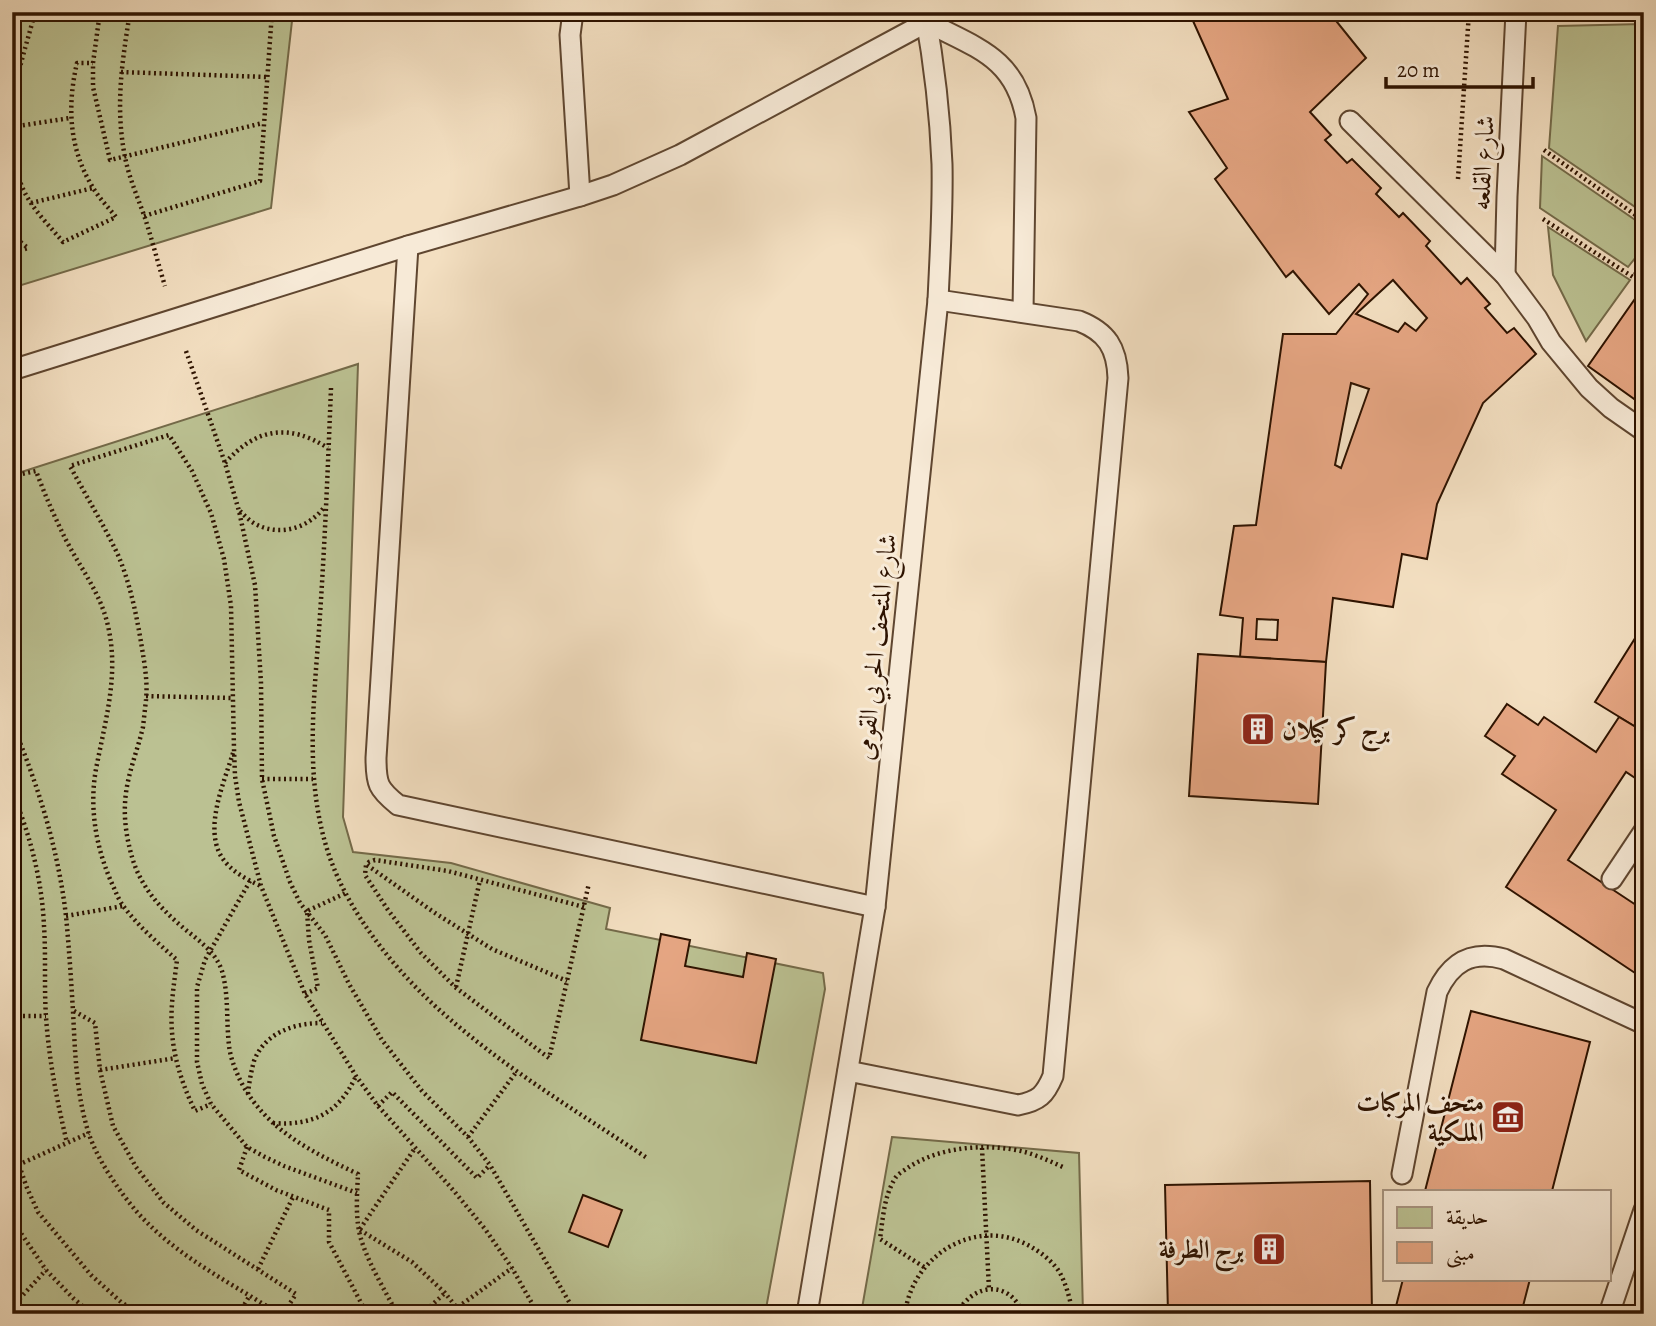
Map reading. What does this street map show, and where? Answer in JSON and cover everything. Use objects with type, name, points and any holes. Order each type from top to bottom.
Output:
[{"type":"lane","points":[[573,12],[570,35],[580,196]]},
{"type":"lane","name":"شارع القلعه","points":[[1505,275],[1516,12]]},
{"type":"lane","points":[[12,370],[613,185],[680,155],[926,17],[1003,66],[1015,81],[1023,99],[1026,118],[1023,312]]},
{"type":"lane","name":"شارع المتحف الحربي القومى","points":[[807,1314],[875,907],[938,300],[942,165],[937,99],[926,17]]},
{"type":"lane","name":"شارع القلعه","points":[[1350,121],[1505,275],[1551,342],[1589,388],[1611,408],[1644,431]]},
{"type":"lane","points":[[408,246],[376,777],[383,793],[398,805],[875,907]]},
{"type":"lane","points":[[848,1071],[1018,1105],[1041,1097],[1053,1076],[1118,363],[1105,337],[1093,327],[1079,321],[938,300]]},
{"type":"lane","points":[[1612,879],[1644,831]]},
{"type":"lane","points":[[1402,1174],[1437,992],[1452,968],[1464,960],[1491,955],[1504,959],[1644,1024]]},
{"type":"lane","points":[[1609,1314],[1644,1210]]},
{"type":"path","points":[[12,119],[16,80],[35,12]]},
{"type":"path","points":[[100,12],[93,63],[93,87],[110,160],[263,123]]},
{"type":"path","points":[[130,12],[120,72],[120,127],[125,158],[239,511],[255,585],[259,634],[262,779],[274,836],[290,882],[325,935],[349,984],[382,1040],[422,1091],[468,1137],[490,1165],[576,1314]]},
{"type":"path","points":[[145,216],[260,181],[272,12]]},
{"type":"path","points":[[1455,225],[1469,12]]},
{"type":"path","points":[[70,118],[12,128],[13,156],[20,183],[31,203],[63,242],[116,217],[93,188],[83,169],[70,118],[77,64],[93,63]]},
{"type":"path","points":[[120,72],[267,77]]},
{"type":"path","points":[[1510,126],[1644,220]]},
{"type":"path","points":[[31,203],[93,188]]},
{"type":"path","points":[[1507,196],[1633,277],[1644,262]]},
{"type":"path","points":[[12,235],[28,247],[12,253]]},
{"type":"path","points":[[225,463],[239,448],[256,438],[274,433],[294,432],[312,438],[329,449]]},
{"type":"path","points":[[397,1314],[368,1256],[359,1230],[358,1174],[300,1144],[272,1123],[248,1095],[235,1069],[229,1046],[227,992],[221,968],[210,950],[155,902],[140,879],[126,829],[125,804],[128,779],[142,727],[146,696],[144,664],[134,606],[119,558],[71,466],[169,435],[192,471],[211,513],[224,559],[231,606],[235,776],[239,802],[261,886],[305,994],[378,1106],[485,1229],[512,1268],[538,1314]]},
{"type":"path","points":[[12,476],[36,471],[62,531],[99,598],[108,627],[112,657],[111,692],[96,767],[93,802],[96,837],[106,871],[123,906],[148,934],[177,960],[172,1031],[176,1058],[195,1111],[211,1104]]},
{"type":"path","points":[[239,511],[252,522],[269,529],[286,530],[303,527],[318,517],[327,504]]},
{"type":"path","points":[[146,696],[233,698]]},
{"type":"path","points":[[12,723],[32,770],[59,873],[66,916],[76,1063],[89,1133],[102,1161],[137,1212],[160,1234],[230,1285],[281,1314],[296,1294],[196,1230],[164,1203],[136,1167],[113,1126],[100,1070],[95,1023],[73,1011]]},
{"type":"path","points":[[234,749],[213,822],[214,837],[218,852],[228,865],[261,886]]},
{"type":"path","points":[[262,779],[313,779]]},
{"type":"path","points":[[12,792],[29,840],[39,882],[44,925],[46,1016],[53,1075],[67,1143]]},
{"type":"path","points":[[584,907],[448,871],[375,860],[366,865],[365,875],[421,953],[455,988],[549,1058],[584,907],[596,848]]},
{"type":"path","points":[[366,865],[492,948],[567,981]]},
{"type":"path","points":[[455,988],[480,880]]},
{"type":"path","points":[[250,881],[210,950],[197,986],[197,1062],[202,1084],[211,1104],[247,1147],[274,1162],[357,1193]]},
{"type":"path","points":[[307,911],[345,893]]},
{"type":"path","points":[[66,916],[123,906]]},
{"type":"path","points":[[305,994],[318,988],[309,940],[307,911]]},
{"type":"path","points":[[12,1016],[46,1016]]},
{"type":"path","points":[[248,1095],[255,1058],[276,1034],[291,1026],[322,1023]]},
{"type":"path","points":[[100,1070],[176,1058]]},
{"type":"path","points":[[468,1137],[517,1071]]},
{"type":"path","points":[[272,1123],[298,1123],[314,1120],[328,1113],[350,1089],[356,1076]]},
{"type":"path","points":[[378,1106],[392,1092],[477,1178],[490,1165]]},
{"type":"path","points":[[19,1165],[89,1133]]},
{"type":"path","points":[[12,1145],[38,1212],[91,1275],[139,1314]]},
{"type":"path","points":[[247,1147],[239,1170],[276,1190],[329,1210],[329,1242],[367,1314]]},
{"type":"path","points":[[982,1147],[989,1289]]},
{"type":"path","points":[[924,1267],[880,1239],[885,1199],[897,1175],[920,1159],[949,1151],[982,1147],[1026,1152],[1065,1168]]},
{"type":"path","points":[[359,1230],[415,1148]]},
{"type":"path","points":[[258,1269],[293,1197]]},
{"type":"path","points":[[12,1220],[46,1270],[92,1314]]},
{"type":"path","points":[[359,1230],[412,1262],[445,1293],[462,1314]]},
{"type":"path","points":[[905,1314],[908,1297],[924,1267],[952,1246],[986,1234],[1004,1235],[1022,1241],[1044,1255],[1059,1271],[1068,1291],[1072,1314]]},
{"type":"path","points":[[458,1307],[512,1268]]},
{"type":"path","points":[[12,1307],[46,1270]]},
{"type":"path","points":[[957,1314],[969,1296],[979,1290],[989,1289],[1002,1291],[1012,1297],[1023,1314]]},
{"type":"path","points":[[422,1314],[445,1293]]},
{"type":"path","points":[[239,1314],[250,1295]]},
{"type":"path","points":[[601,1314],[610,1314]]},
{"type":"green space","points":[[12,12],[293,12],[271,208],[12,288]]},
{"type":"green space","points":[[1642,24],[1644,213],[1549,148],[1558,26]]},
{"type":"green space","points":[[1542,156],[1644,226],[1644,247],[1628,267],[1540,208]]},
{"type":"green space","points":[[1548,227],[1630,280],[1586,341],[1553,275]]},
{"type":"green space","points":[[358,364],[343,817],[353,852],[451,863],[610,908],[606,929],[823,973],[825,989],[765,1314],[12,1314],[12,475]]},
{"type":"green space","points":[[892,1137],[1079,1153],[1083,1314],[861,1314]]},
{"type":"building","points":[[1189,12],[1329,12],[1366,58],[1310,112],[1331,135],[1325,140],[1347,163],[1352,159],[1381,188],[1376,194],[1399,217],[1403,213],[1430,241],[1426,246],[1461,284],[1467,278],[1490,304],[1485,308],[1507,333],[1514,328],[1536,354],[1483,403],[1437,504],[1427,559],[1402,554],[1393,607],[1333,598],[1326,662],[1240,657],[1243,618],[1220,615],[1234,526],[1256,525],[1283,334],[1336,334],[1368,294],[1359,284],[1329,314],[1293,271],[1286,277],[1215,179],[1227,168],[1189,112],[1228,99]],"holes":[[[1393,280],[1427,318],[1416,331],[1405,323],[1398,332],[1356,314]],[[1351,383],[1369,389],[1341,468],[1335,465]],[[1257,619],[1278,620],[1277,640],[1256,639]]]},
{"type":"building","points":[[1644,286],[1644,406],[1588,366]]},
{"type":"building","points":[[1644,624],[1644,732],[1595,702]]},
{"type":"building","name":"برج كر كيلان","points":[[1198,654],[1326,662],[1318,804],[1189,796]]},
{"type":"building","points":[[1507,704],[1538,725],[1544,717],[1596,752],[1619,717],[1644,732],[1644,784],[1626,772],[1568,860],[1639,907],[1644,901],[1644,979],[1506,887],[1556,810],[1502,774],[1515,756],[1485,736]]},
{"type":"building","points":[[661,934],[690,940],[685,966],[743,977],[747,953],[776,959],[756,1063],[641,1040]]},
{"type":"building","name":"متحف المركبات الملكية","points":[[1471,1011],[1590,1042],[1552,1190],[1425,1190]]},
{"type":"building","name":"برج الطرفة","points":[[1370,1181],[1372,1314],[1168,1314],[1165,1185]]},
{"type":"building","points":[[583,1195],[622,1210],[608,1247],[569,1232]]},
{"type":"building","points":[[1403,1280],[1530,1280],[1521,1314],[1394,1314]]},
{"type":"place","name":"برج كر كيلان","points":[[1258,729]]},
{"type":"place","name":"متحف المركبات الملكية","points":[[1508,1117]]},
{"type":"place","name":"برج الطرفة","points":[[1269,1249]]}]
